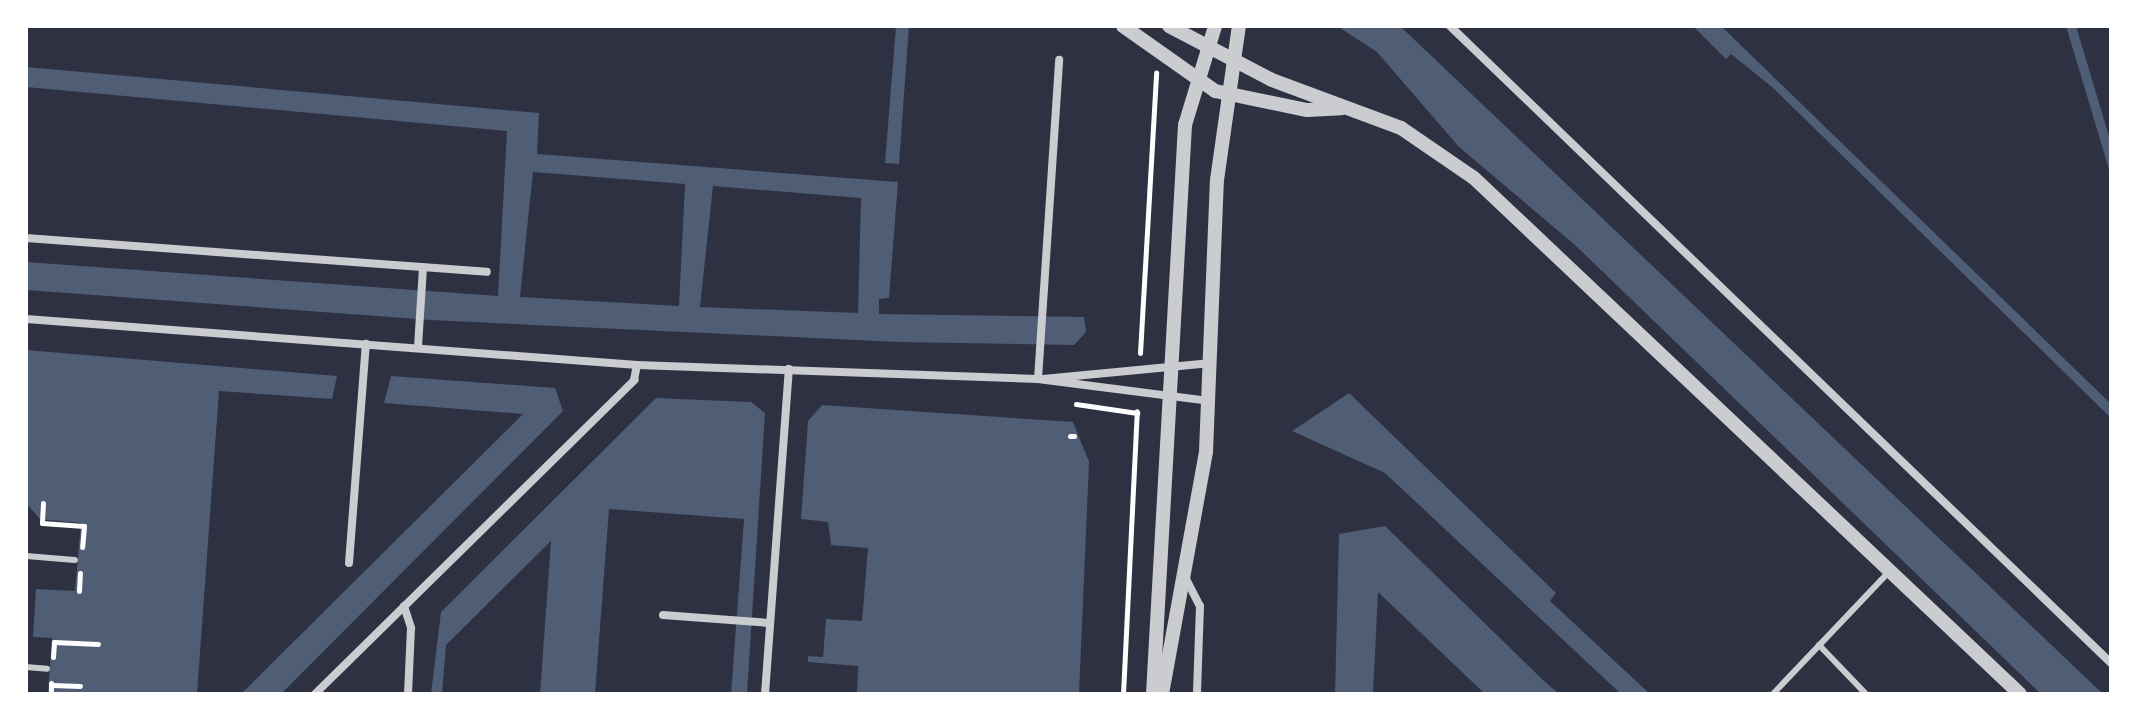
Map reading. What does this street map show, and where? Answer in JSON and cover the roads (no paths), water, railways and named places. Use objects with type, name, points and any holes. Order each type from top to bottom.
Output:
[{"type":"street","points":[[1123,26],[1193,81],[1227,96],[1307,110],[1341,108]]},
{"type":"street","points":[[1169,26],[1206,48],[1341,108],[1415,135],[1495,195],[2020,694]]},
{"type":"street","points":[[1153,694],[1193,81],[1215,26]]},
{"type":"street","points":[[1162,694],[1184,575],[1209,401],[1227,96],[1239,26]]},
{"type":"street","points":[[1450,26],[2111,663]]},
{"type":"street","points":[[1038,379],[1059,60]]},
{"type":"street","points":[[26,238],[487,272]]},
{"type":"street","points":[[418,347],[423,267]]},
{"type":"street","points":[[26,319],[637,365],[1038,379],[1173,400],[1209,401]]},
{"type":"street","points":[[349,563],[366,344]]},
{"type":"street","points":[[1038,379],[1176,361],[1211,363]]},
{"type":"street","points":[[315,694],[634,380],[637,365]]},
{"type":"street","points":[[765,694],[765,623],[789,369]]},
{"type":"street","points":[[1184,575],[1200,606],[1197,694]]},
{"type":"street","points":[[404,606],[411,628],[408,694]]},
{"type":"street","points":[[663,615],[765,623]]},
{"type":"lane","points":[[26,556],[75,560]]},
{"type":"lane","points":[[1773,694],[1891,570]]},
{"type":"lane","points":[[1819,645],[1866,694]]},
{"type":"lane","points":[[26,667],[47,669]]},
{"type":"water","points":[[896,26],[909,26],[899,164],[885,163]]},
{"type":"water","points":[[1337,26],[1400,26],[2103,694],[2041,694],[1575,245],[1459,147],[1377,52]]},
{"type":"water","points":[[1693,26],[1721,26],[2111,404],[2111,418],[1772,87],[1731,54],[1726,59]]},
{"type":"water","points":[[2066,26],[2076,26],[2111,143],[2111,176]]},
{"type":"water","points":[[26,67],[539,113],[537,154],[898,182],[889,298],[879,299],[879,314],[1084,317],[1086,332],[1074,345],[898,342],[431,320],[26,290],[26,262],[498,296],[507,131],[26,87]],"holes":[[[533,172],[685,184],[679,306],[520,297]],[[713,186],[861,198],[858,313],[700,307]]]},
{"type":"water","points":[[26,350],[337,376],[332,399],[219,391],[197,694],[48,694],[52,638],[33,637],[36,589],[75,591],[81,523],[40,519],[26,503]]},
{"type":"water","points":[[391,376],[555,388],[563,411],[281,694],[241,694],[523,414],[384,403]]},
{"type":"water","points":[[1349,393],[1556,593],[1550,601],[1650,694],[1621,694],[1385,473],[1292,431]]},
{"type":"water","points":[[656,398],[751,402],[765,413],[747,694],[731,694],[744,519],[609,509],[595,694],[540,694],[551,541],[446,645],[442,694],[431,694],[441,612]]},
{"type":"water","points":[[822,405],[1073,422],[1089,462],[1079,694],[857,694],[858,666],[808,662],[808,656],[823,657],[826,619],[862,621],[868,548],[831,545],[828,522],[801,519],[808,421]]},
{"type":"water","points":[[1385,526],[1559,694],[1485,694],[1378,592],[1373,694],[1335,694],[1339,534]]}]
